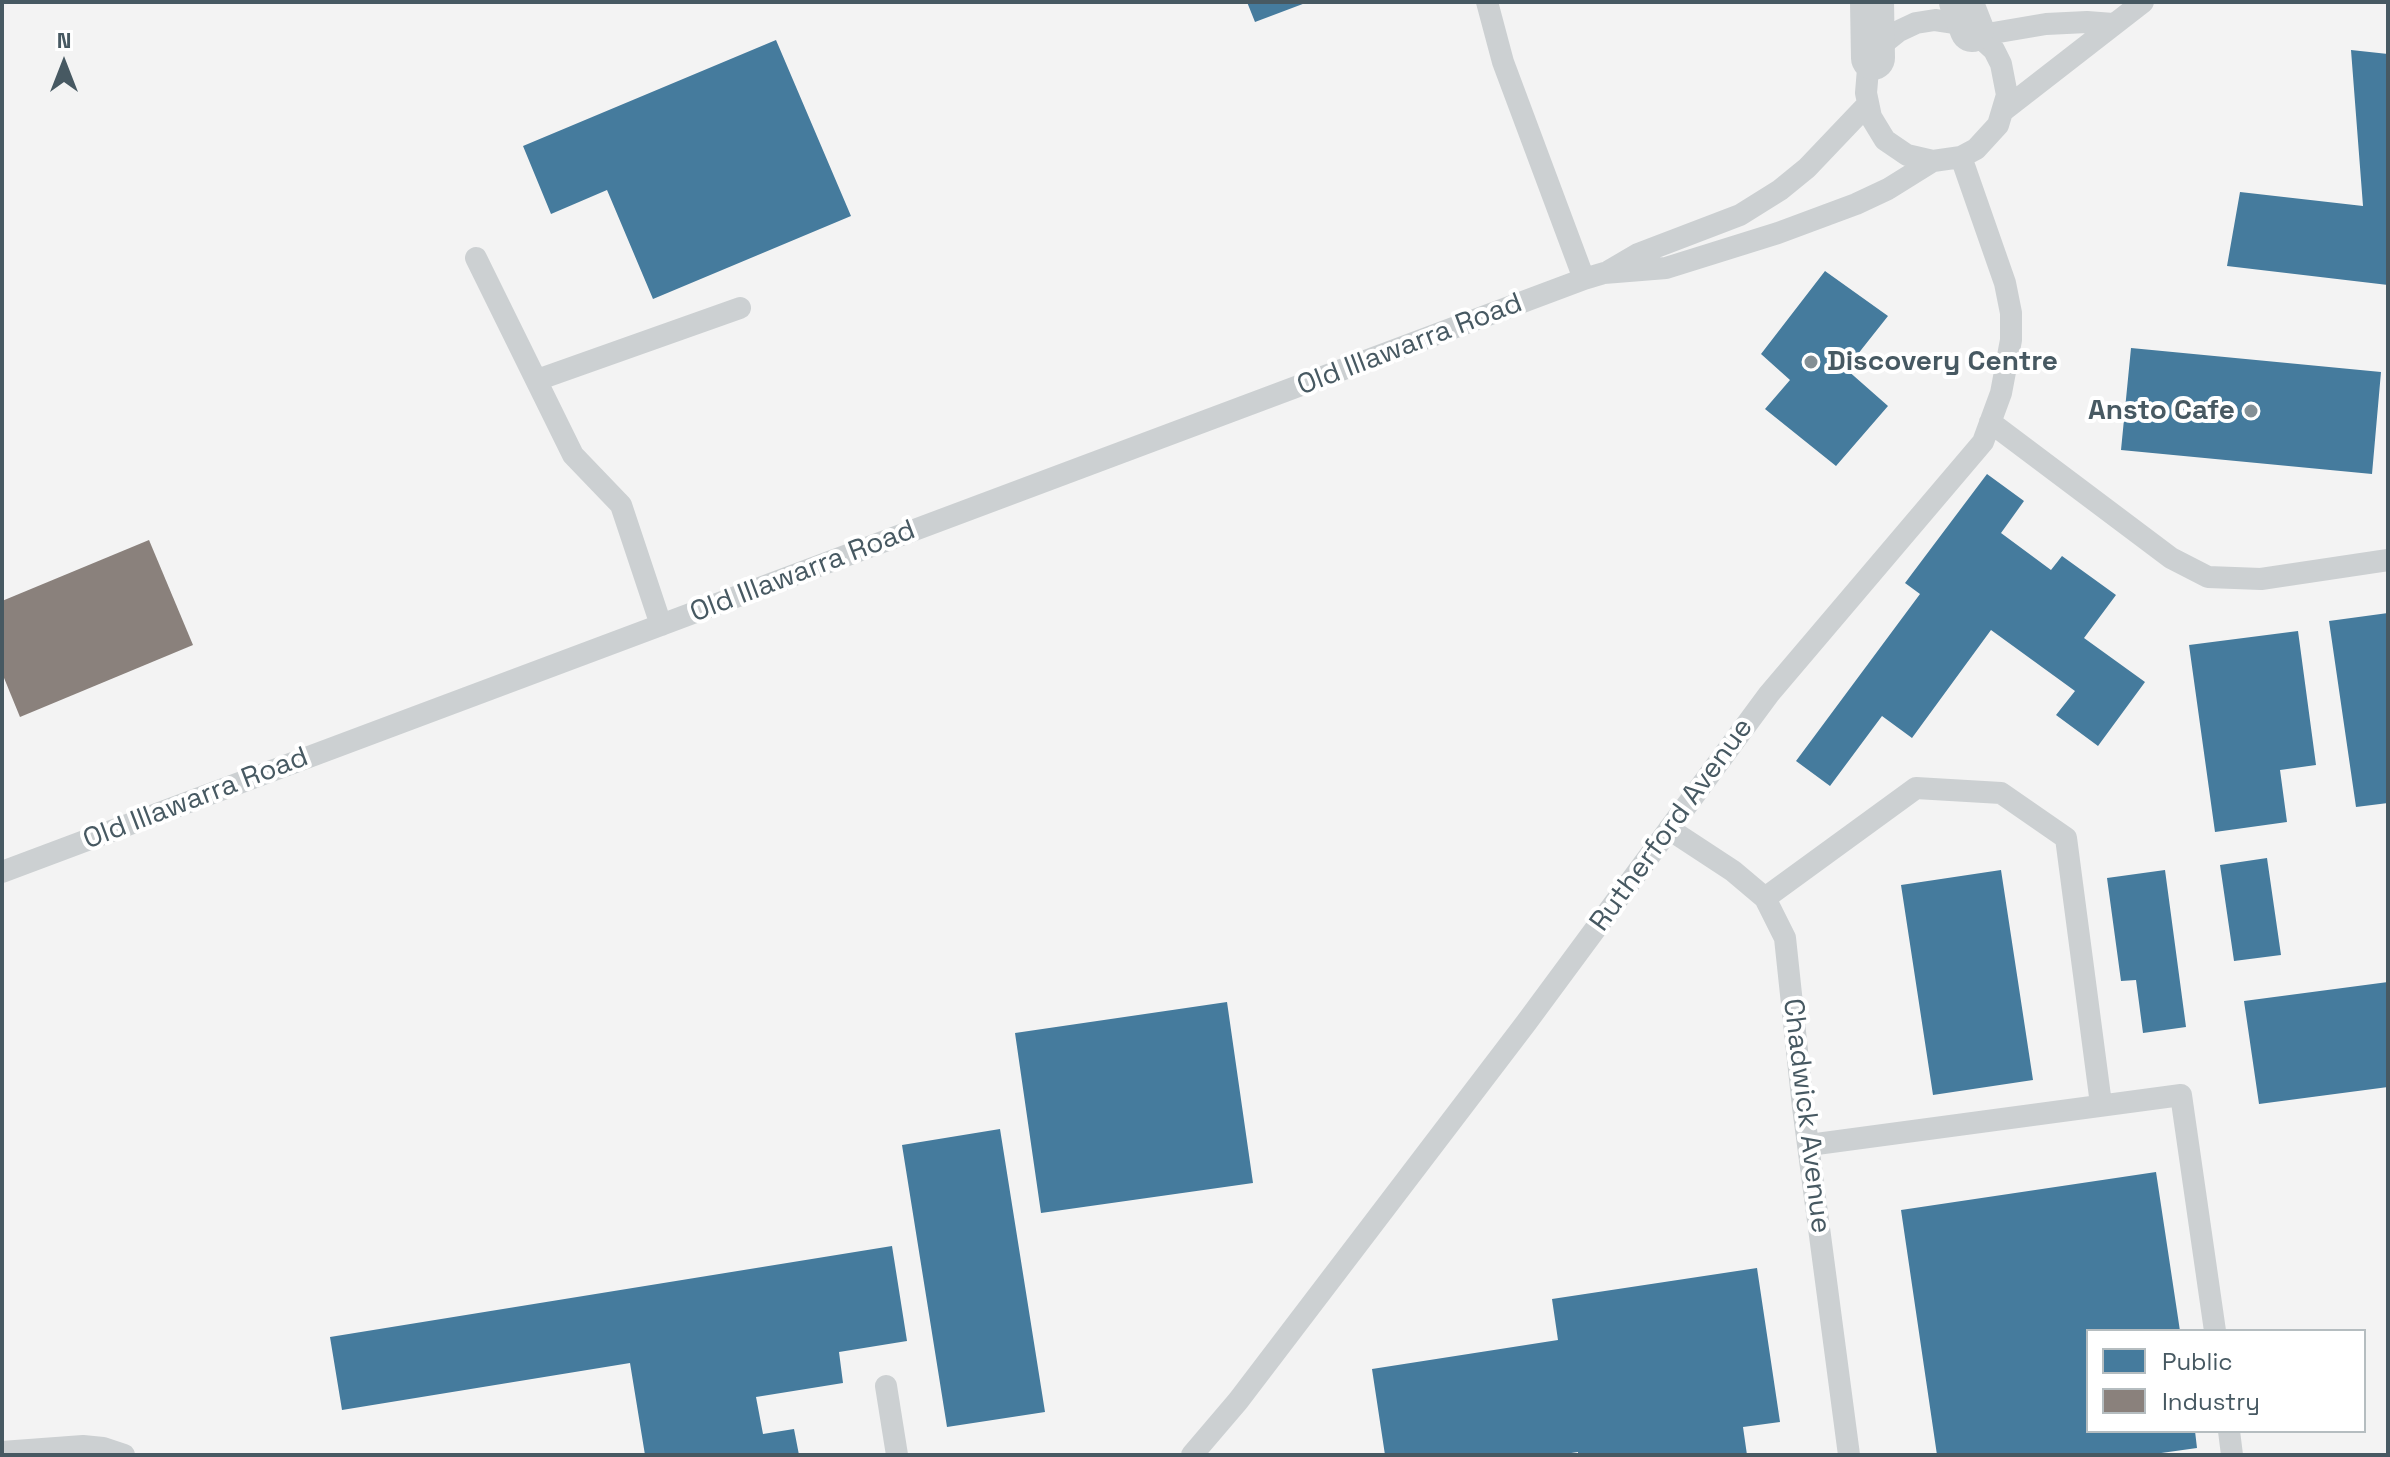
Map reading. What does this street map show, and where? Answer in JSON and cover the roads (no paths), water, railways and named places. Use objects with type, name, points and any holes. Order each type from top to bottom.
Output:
[{"type":"street","points":[[1872,2],[1873,58]]},
{"type":"lane","points":[[1487,2],[1503,62],[1594,276]]},
{"type":"lane","points":[[2004,110],[2143,2]]},
{"type":"lane","points":[[1972,24],[2001,64],[2007,95],[2004,110],[1988,138],[1961,157],[1933,161],[1907,155],[1885,140],[1867,105],[1866,81],[1873,58],[1884,43],[1899,31],[1916,23],[1935,20],[1972,24],[1993,33],[2046,24],[2113,24]]},
{"type":"lane","name":"Old Illawarra Road","points":[[2,872],[1594,276],[1638,254],[1740,215],[1780,190],[1807,168],[1867,105]]},
{"type":"lane","name":"Rutherford Avenue","points":[[1192,1455],[1238,1401],[1459,1111],[1769,694],[1983,442],[2001,393],[2011,340],[2011,313],[2005,283],[1961,157]]},
{"type":"lane","name":"Old Illawarra Road","points":[[1594,276],[1666,268],[1778,233],[1878,194],[1933,161]]},
{"type":"lane","points":[[476,258],[573,455],[621,505],[661,625]]},
{"type":"lane","points":[[537,380],[740,308]]},
{"type":"lane","points":[[1990,422],[2171,558],[2208,577],[2261,579],[2388,560]]},
{"type":"lane","points":[[1765,898],[1916,788],[2001,793],[2066,838],[2101,1104]]},
{"type":"lane","name":"Chadwick Avenue","points":[[1669,829],[1733,871],[1765,898],[1785,938],[1849,1455]]},
{"type":"lane","points":[[1809,1145],[2181,1095],[2215,1329]]},
{"type":"lane","points":[[886,1386],[897,1455]]},
{"type":"lane","points":[[2229,1433],[2232,1455]]},
{"type":"lane","points":[[2,1452],[83,1446],[124,1455]]},
{"type":"place","name":"Discovery Centre","points":[[1811,362]]},
{"type":"place","name":"Ansto Cafe","points":[[2251,411]]}]
